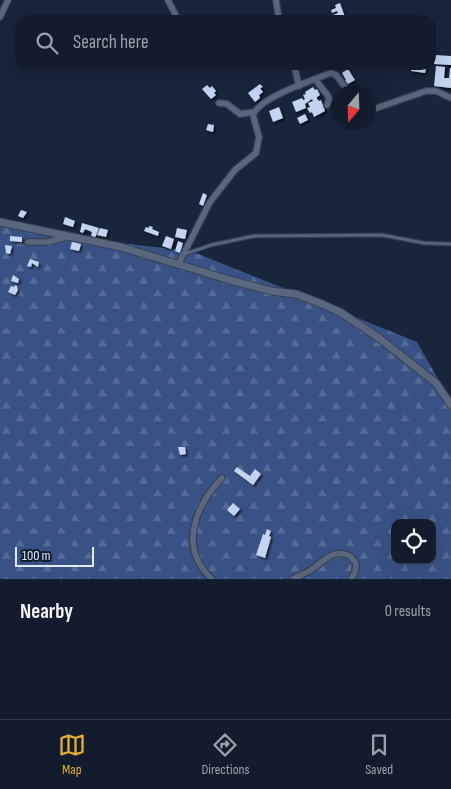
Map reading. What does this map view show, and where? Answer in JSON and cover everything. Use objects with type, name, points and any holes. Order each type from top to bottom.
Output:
[{"type":"street","points":[[0,17],[8,0]]},
{"type":"street","points":[[168,0],[176,15]]},
{"type":"street","points":[[276,0],[278,15]]},
{"type":"street","points":[[295,70],[299,86]]},
{"type":"street","points":[[178,265],[210,202],[235,170],[256,153],[260,137],[254,112],[260,105],[331,73],[343,85]]},
{"type":"street","points":[[316,79],[328,96],[327,105]]},
{"type":"street","points":[[376,107],[426,91],[436,91],[451,98]]},
{"type":"street","points":[[219,103],[227,104],[240,114],[254,112]]},
{"type":"street","points":[[0,222],[71,235],[121,247],[253,287],[296,294],[333,308],[361,325],[426,375],[436,384],[451,405]]},
{"type":"street","points":[[28,242],[48,242],[71,235]]},
{"type":"street","points":[[212,579],[196,557],[194,536],[200,507],[209,492],[222,478]]},
{"type":"street","points":[[293,579],[312,570],[331,555],[341,553],[350,556],[356,564],[351,579]]},
{"type":"lane","points":[[183,254],[211,245],[254,236],[374,235],[424,243],[451,244]]},
{"type":"green space","points":[[0,221],[74,238],[191,251],[417,342],[451,402],[451,579],[0,579]]},
{"type":"building","points":[[340,3],[344,15],[333,15],[338,13],[337,11],[332,13],[331,10],[336,8],[335,5]]},
{"type":"building","points":[[436,55],[451,56],[451,65],[436,64]]},
{"type":"building","points":[[436,66],[445,67],[444,78],[449,78],[451,68],[451,88],[434,86]]},
{"type":"building","points":[[349,70],[355,80],[346,85],[344,81],[346,80],[342,73]]},
{"type":"building","points":[[411,70],[426,70],[425,73]]},
{"type":"building","points":[[260,84],[263,87],[260,88],[263,92],[255,102],[248,93]]},
{"type":"building","points":[[207,85],[210,88],[212,86],[216,91],[214,93],[216,95],[211,99],[202,89]]},
{"type":"building","points":[[313,87],[315,90],[317,89],[320,95],[317,99],[321,100],[325,111],[314,117],[307,108],[310,107],[308,103],[313,101],[312,99],[305,104],[306,108],[296,112],[292,102],[302,98],[303,100],[305,99],[303,95],[306,94],[305,92]]},
{"type":"building","points":[[279,107],[283,118],[273,122],[269,111]]},
{"type":"building","points":[[305,114],[308,120],[300,124],[297,118]]},
{"type":"building","points":[[208,124],[214,125],[213,132],[206,130]]},
{"type":"building","points":[[203,193],[207,195],[203,206],[199,204]]},
{"type":"building","points":[[21,210],[27,212],[23,218],[18,216]]},
{"type":"building","points":[[65,217],[75,221],[73,227],[63,224]]},
{"type":"building","points":[[82,223],[99,228],[95,238],[91,236],[92,232],[85,229],[83,233],[80,232]]},
{"type":"building","points":[[149,226],[159,232],[158,236],[144,231]]},
{"type":"building","points":[[100,228],[108,230],[106,237],[97,235]]},
{"type":"building","points":[[177,228],[187,230],[185,239],[175,237]]},
{"type":"building","points":[[10,236],[22,237],[22,242],[10,241]]},
{"type":"building","points":[[166,236],[174,239],[171,249],[162,246]]},
{"type":"building","points":[[178,241],[183,243],[180,253],[175,251]]},
{"type":"building","points":[[72,242],[81,244],[79,251],[70,249]]},
{"type":"building","points":[[5,245],[12,246],[10,254],[6,253]]},
{"type":"building","points":[[30,259],[39,262],[38,267],[32,263],[31,267],[27,266]]},
{"type":"building","points":[[13,275],[19,279],[18,283],[11,281]]},
{"type":"building","points":[[15,285],[18,290],[15,295],[8,292],[11,286],[14,287]]},
{"type":"building","points":[[178,447],[185,447],[186,454],[180,455]]},
{"type":"building","points":[[237,467],[250,476],[255,469],[261,474],[253,485],[234,471]]},
{"type":"building","points":[[233,503],[240,509],[234,516],[227,510]]},
{"type":"building","points":[[267,529],[271,531],[269,536],[271,537],[265,558],[256,555],[263,534],[265,535]]}]
